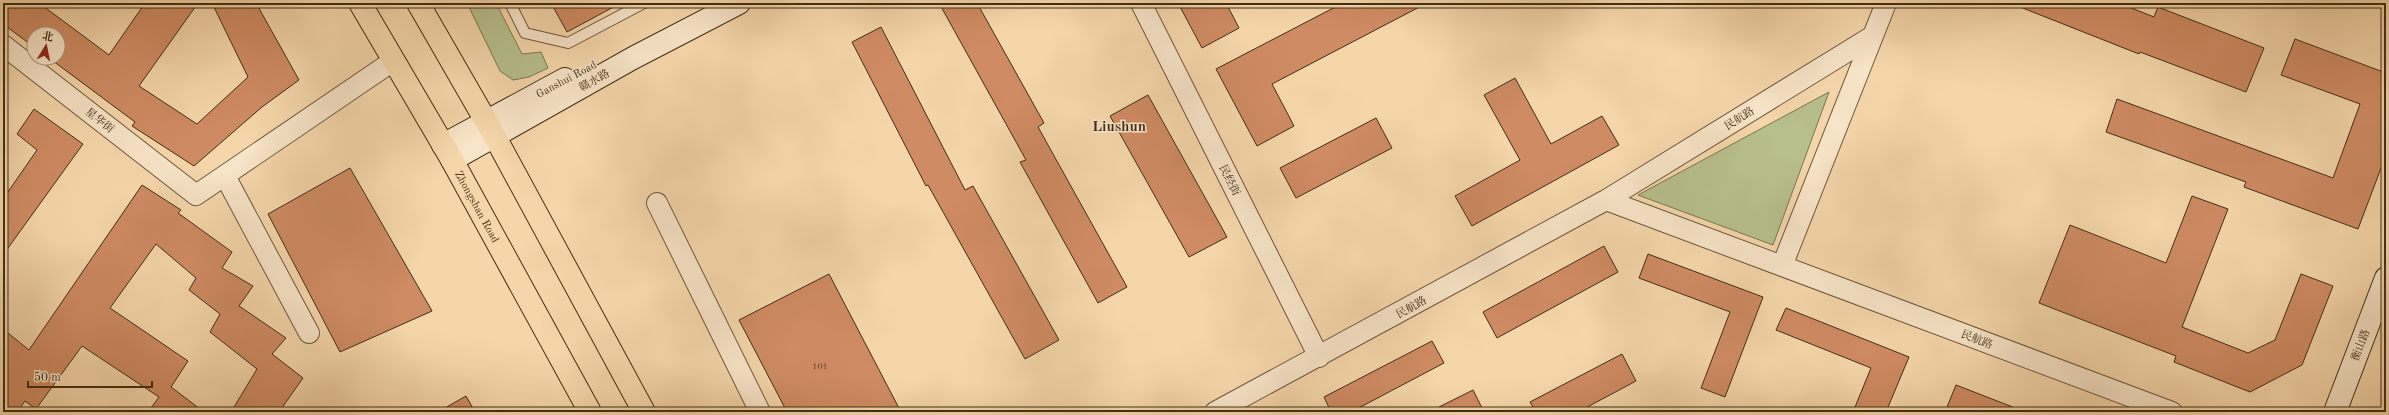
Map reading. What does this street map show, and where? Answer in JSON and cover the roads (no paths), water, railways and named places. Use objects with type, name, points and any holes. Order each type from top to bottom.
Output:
[{"type":"main road","name":"Zhongshan Road","points":[[360,3],[448,152],[590,412]]},
{"type":"main road","points":[[418,3],[490,128],[644,412]]},
{"type":"main road","name":"Ganshui Road","points":[[448,152],[711,3]]},
{"type":"main road","name":"赣水路","points":[[490,128],[633,58],[739,3]]},
{"type":"main road","name":"衡山路","points":[[2334,412],[2386,278]]},
{"type":"street","name":"民经街","points":[[1141,3],[1319,357]]},
{"type":"street","points":[[1782,266],[1871,37],[1886,3]]},
{"type":"street","name":"民航路","points":[[1215,412],[1319,357],[1606,200],[1871,37]]},
{"type":"street","name":"星华街","points":[[3,45],[196,195],[225,176]]},
{"type":"street","points":[[310,333],[225,176],[393,61]]},
{"type":"street","name":"民航路","points":[[1606,200],[2172,412]]},
{"type":"street","points":[[657,203],[760,412]]},
{"type":"lane","points":[[510,3],[525,34],[568,43],[644,3]]},
{"type":"district","name":"Liushun","points":[[1119,126]]}]
